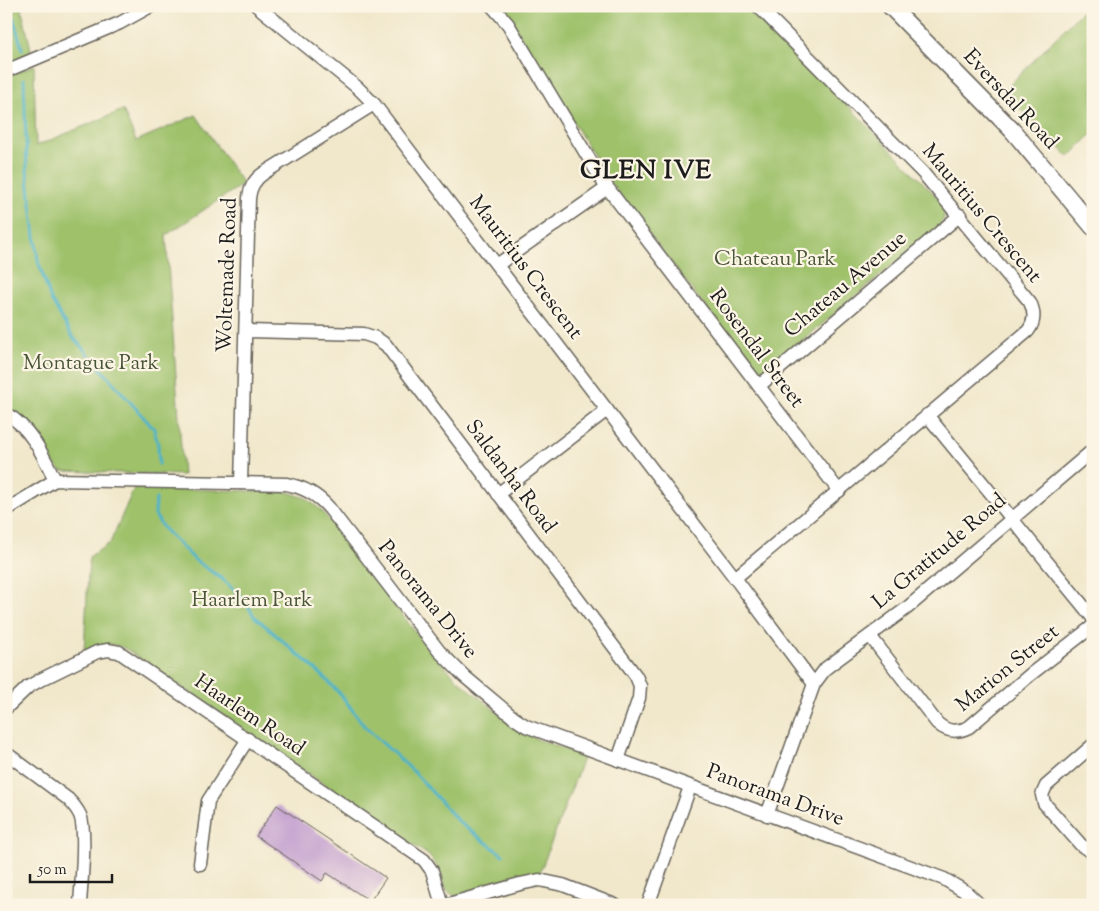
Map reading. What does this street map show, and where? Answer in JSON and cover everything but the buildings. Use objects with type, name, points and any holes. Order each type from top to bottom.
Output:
[{"type":"main road","name":"Eversdal Road","points":[[890,6],[1012,130],[1093,227]]},
{"type":"street","points":[[6,71],[120,23],[151,6]]},
{"type":"street","name":"Mauritius Crescent","points":[[257,6],[358,88],[374,104],[814,684]]},
{"type":"street","name":"Rosendal Street","points":[[492,6],[508,24],[607,188],[839,491]]},
{"type":"street","name":"Mauritius Crescent","points":[[735,578],[1028,331],[1034,316],[1030,302],[923,173],[758,6]]},
{"type":"street","name":"Woltemade Road","points":[[241,483],[249,198],[253,184],[264,173],[374,104]]},
{"type":"street","points":[[497,265],[607,188]]},
{"type":"street","name":"Chateau Avenue","points":[[759,386],[960,216]]},
{"type":"street","name":"Saldanha Road","points":[[246,331],[364,334],[376,338],[386,345],[638,680],[640,698],[618,760]]},
{"type":"street","points":[[498,494],[607,410]]},
{"type":"street","points":[[6,414],[15,419],[25,429],[56,480],[6,510]]},
{"type":"street","points":[[927,415],[1093,618]]},
{"type":"street","name":"La Gratitude Road","points":[[814,684],[826,668],[907,608],[1093,450]]},
{"type":"street","name":"Panorama Drive","points":[[56,480],[241,483],[293,486],[306,490],[319,498],[329,508],[434,645],[464,676],[526,726],[944,879],[966,892],[980,905]]},
{"type":"street","name":"Marion Street","points":[[870,636],[937,723],[946,730],[958,731],[970,727],[1031,674],[1093,626]]},
{"type":"street","name":"Haarlem Road","points":[[6,708],[28,687],[97,652],[114,650],[124,654],[424,860],[432,871],[444,905]]},
{"type":"street","points":[[767,814],[814,684]]},
{"type":"street","points":[[200,864],[208,801],[248,739]]},
{"type":"street","points":[[1093,745],[1046,786],[1043,790],[1042,799],[1081,845],[1087,849],[1093,849]]},
{"type":"street","points":[[6,753],[68,799],[80,816],[83,832],[80,905]]},
{"type":"street","points":[[648,905],[690,787]]},
{"type":"street","points":[[444,905],[539,880],[563,884],[615,905]]},
{"type":"green space","points":[[6,6],[21,6],[32,54],[6,65]]},
{"type":"green space","name":"Chateau Park","points":[[500,6],[751,6],[941,201],[944,208],[943,220],[939,226],[770,368],[762,370],[750,366],[608,179],[510,18]]},
{"type":"green space","points":[[1087,6],[1093,6],[1093,133],[1069,157],[1003,92]]},
{"type":"green space","name":"Montague Park","points":[[34,65],[36,146],[123,110],[136,141],[196,115],[243,184],[166,235],[183,475],[62,471],[54,463],[30,427],[20,417],[6,408],[6,158],[9,157],[7,77]]},
{"type":"green space","name":"Haarlem Park","points":[[134,488],[287,492],[306,498],[322,511],[427,647],[458,680],[519,730],[537,739],[584,756],[539,875],[457,896],[452,894],[446,889],[438,868],[428,855],[126,649],[115,645],[105,645],[84,651],[89,557],[110,543]]},
{"type":"waterway","points":[[10,6],[22,49]]},
{"type":"waterway","points":[[24,79],[27,171],[38,261],[51,300],[72,336],[154,429],[158,445],[159,464]]},
{"type":"waterway","points":[[156,499],[155,515],[163,528],[196,561],[221,578],[243,598],[254,616],[324,677],[342,696],[365,727],[413,771],[460,823],[503,855]]},
{"type":"district","name":"GLEN IVE","points":[[646,171]]}]
